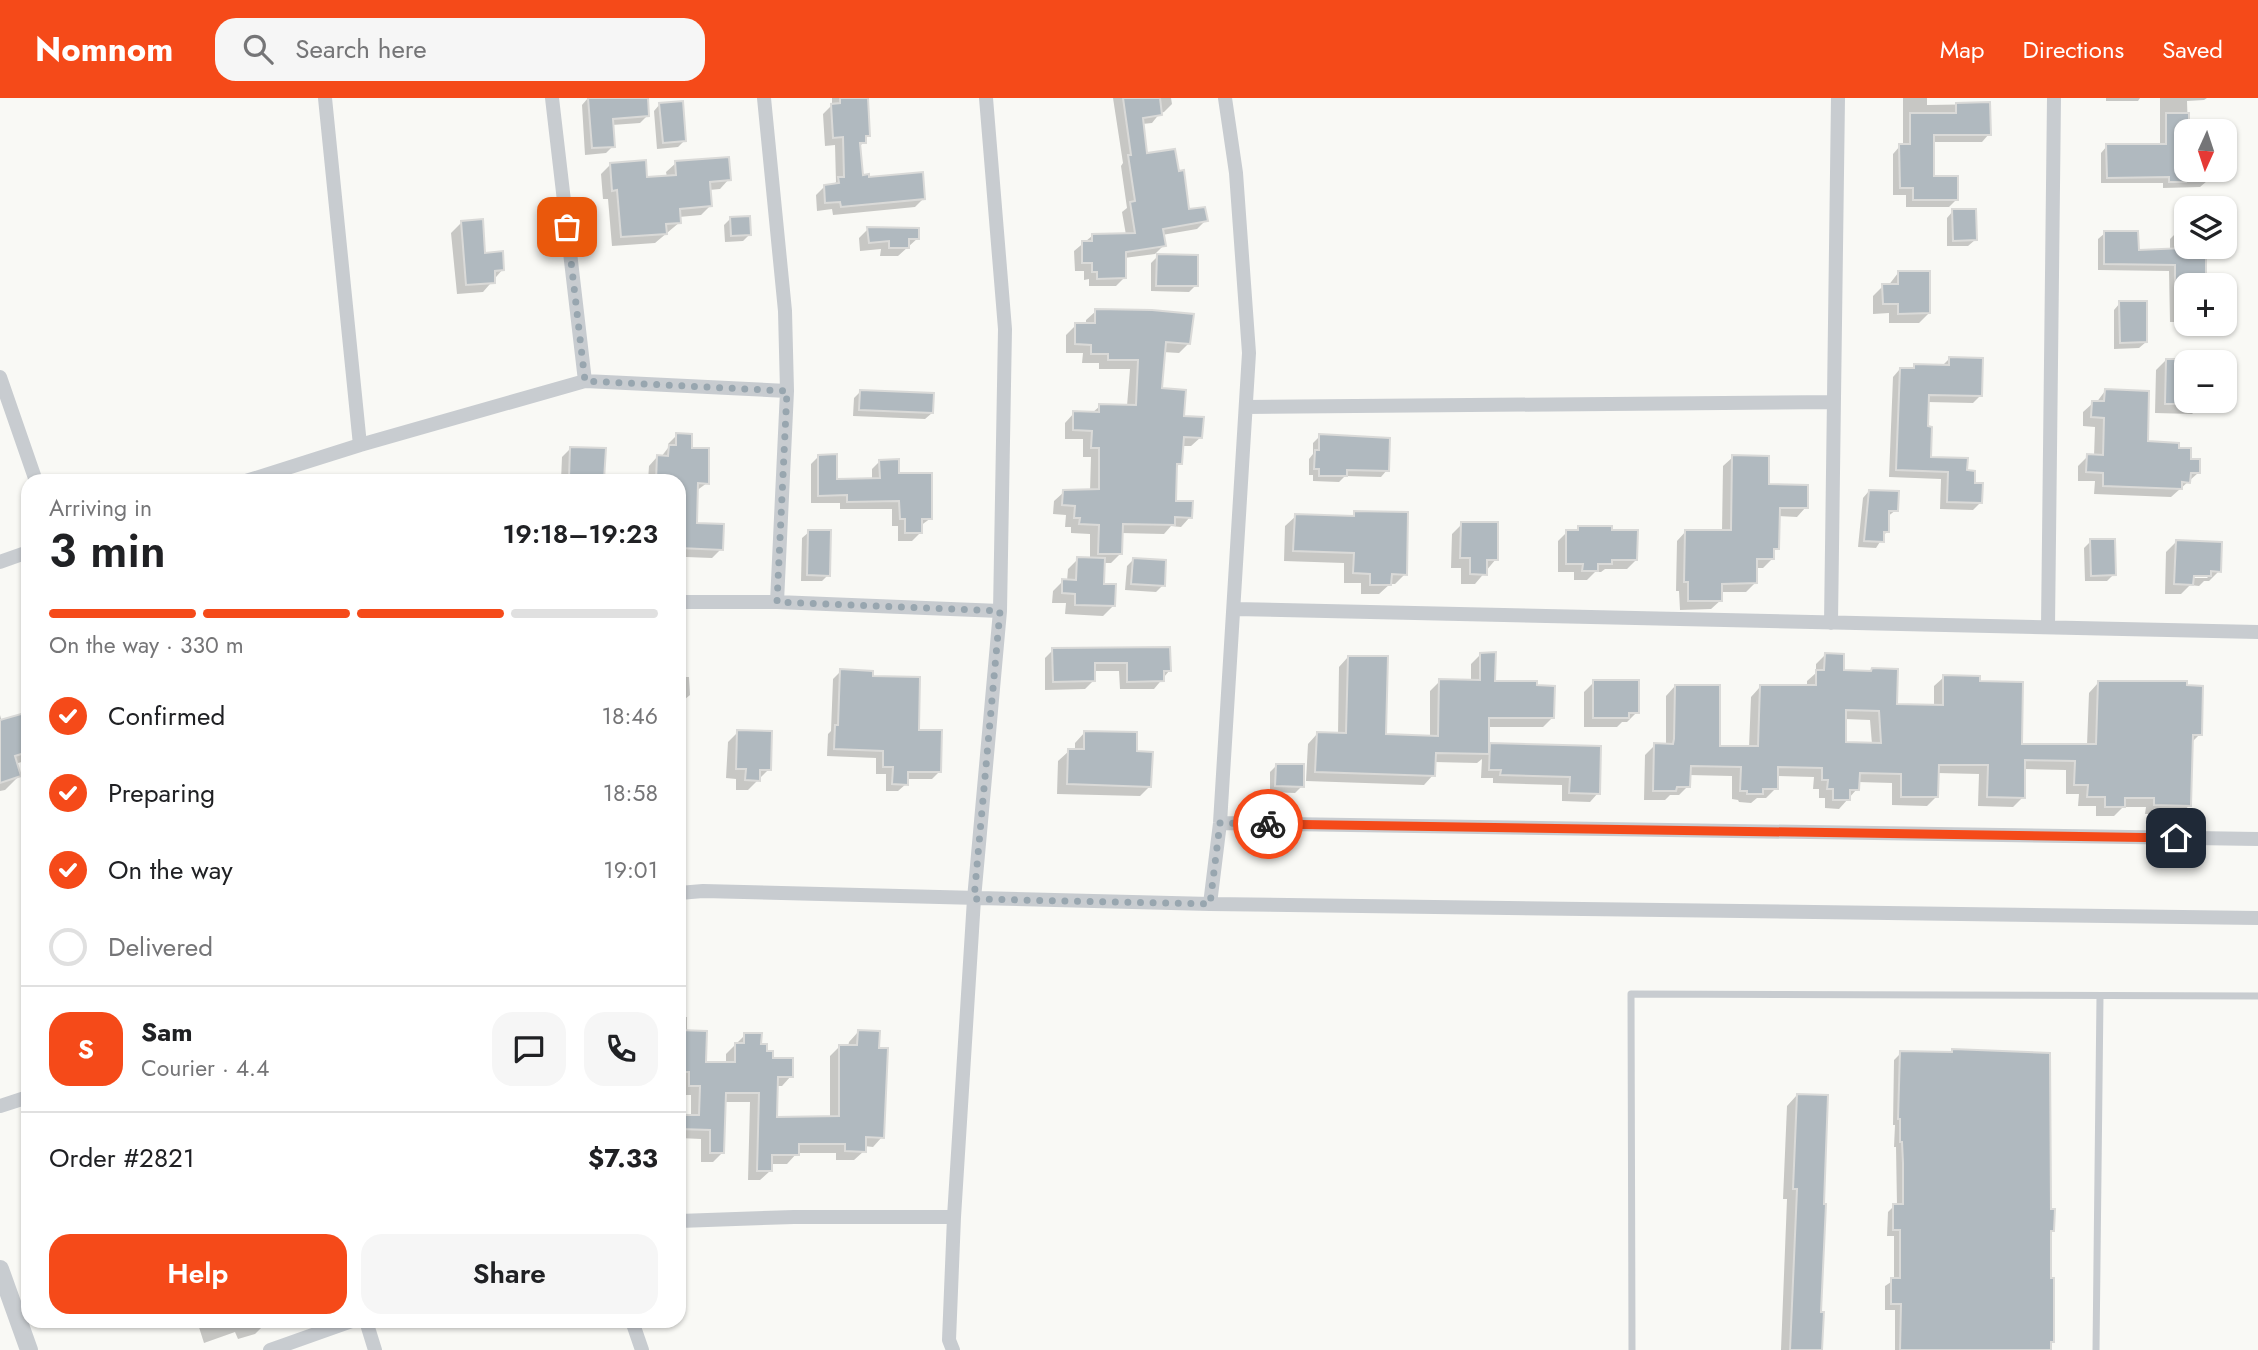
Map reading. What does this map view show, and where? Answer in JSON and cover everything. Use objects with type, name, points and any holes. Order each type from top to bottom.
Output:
[{"type":"street","points":[[325,98],[360,444]]},
{"type":"street","points":[[552,98],[585,381]]},
{"type":"street","points":[[764,98],[785,311],[787,391],[777,602]]},
{"type":"street","points":[[953,1350],[949,1340],[954,1217],[974,899],[1000,611],[1005,329],[986,98]]},
{"type":"street","points":[[1210,904],[1220,823],[1249,353],[1236,173],[1225,98]]},
{"type":"street","points":[[1831,623],[1838,98]]},
{"type":"street","points":[[2048,627],[2054,98]]},
{"type":"street","points":[[0,377],[34,474]]},
{"type":"street","points":[[268,474],[360,444],[585,381],[787,391]]},
{"type":"street","points":[[1246,407],[1834,402]]},
{"type":"street","points":[[0,562],[21,554]]},
{"type":"street","points":[[686,602],[777,602],[1000,611]]},
{"type":"street","points":[[1234,609],[2258,632]]},
{"type":"street","points":[[1220,823],[2258,839]]},
{"type":"street","points":[[686,892],[1210,904],[2258,918]]},
{"type":"street","points":[[0,1106],[21,1099]]},
{"type":"street","points":[[686,1221],[794,1217],[954,1217]]},
{"type":"street","points":[[0,1269],[21,1328]]},
{"type":"street","points":[[21,1328],[29,1350]]},
{"type":"street","points":[[270,1350],[332,1328]]},
{"type":"street","points":[[368,1328],[375,1350]]},
{"type":"street","points":[[634,1328],[642,1350]]},
{"type":"lane","points":[[1632,1350],[1632,994],[2258,996]]},
{"type":"lane","points":[[2096,1350],[2099,996]]},
{"type":"building","points":[[588,98],[648,98],[649,116],[613,119],[615,147],[592,148]]},
{"type":"building","points":[[840,98],[868,98],[870,136],[866,136],[866,143],[860,143],[863,175],[869,174],[869,177],[923,172],[925,199],[841,207],[840,202],[825,203],[824,185],[839,183],[838,177],[844,177],[843,137],[833,138],[831,104],[840,103]]},
{"type":"building","points":[[1123,98],[1160,98],[1162,115],[1143,118],[1147,153],[1175,149],[1179,171],[1184,170],[1189,209],[1205,207],[1208,221],[1163,229],[1166,246],[1126,252],[1126,278],[1097,279],[1097,272],[1092,272],[1092,263],[1082,263],[1082,241],[1092,241],[1092,234],[1135,233],[1130,202],[1135,201],[1128,155],[1131,155]]},
{"type":"building","points":[[683,101],[686,141],[663,143],[659,103]]},
{"type":"building","points":[[1990,102],[1991,135],[1934,135],[1934,176],[1958,176],[1958,200],[1913,200],[1913,188],[1900,188],[1899,144],[1910,144],[1910,113],[1956,113],[1956,103]]},
{"type":"building","points":[[2166,113],[2189,113],[2189,119],[2174,119],[2174,182],[2169,182],[2169,177],[2107,178],[2106,144],[2166,144]]},
{"type":"building","points":[[729,157],[731,180],[710,182],[712,206],[680,209],[681,223],[666,224],[667,234],[621,237],[617,190],[612,191],[610,163],[646,160],[647,177],[676,175],[675,161]]},
{"type":"building","points":[[1952,209],[1976,209],[1977,240],[1953,241]]},
{"type":"building","points":[[750,216],[751,235],[731,236],[730,217]]},
{"type":"building","points":[[483,219],[485,253],[503,251],[504,270],[495,271],[495,283],[466,285],[461,221]]},
{"type":"building","points":[[867,227],[919,228],[919,239],[909,239],[909,248],[889,248],[889,241],[869,243]]},
{"type":"building","points":[[2104,231],[2138,231],[2139,250],[2174,248],[2174,259],[2206,259],[2206,273],[2175,273],[2175,265],[2104,264]]},
{"type":"building","points":[[1157,254],[1198,255],[1198,286],[1156,286]]},
{"type":"building","points":[[1898,271],[1930,271],[1930,313],[1898,314],[1898,304],[1883,304],[1882,284],[1898,284]]},
{"type":"building","points":[[2119,301],[2147,301],[2147,342],[2120,343]]},
{"type":"building","points":[[1095,309],[1194,314],[1190,344],[1166,342],[1162,388],[1186,390],[1184,416],[1204,417],[1202,438],[1184,437],[1182,464],[1177,464],[1176,501],[1193,501],[1192,518],[1175,517],[1175,525],[1123,524],[1122,554],[1098,554],[1099,525],[1079,524],[1080,518],[1074,518],[1075,506],[1062,505],[1063,490],[1099,489],[1099,448],[1091,448],[1092,431],[1073,430],[1073,411],[1099,412],[1099,404],[1136,405],[1138,360],[1108,360],[1108,354],[1091,354],[1091,345],[1075,344],[1075,323],[1095,323]]},
{"type":"building","points":[[1949,357],[1983,358],[1982,396],[1929,395],[1931,457],[1968,458],[1967,470],[1975,471],[1975,483],[1983,483],[1982,503],[1947,502],[1948,472],[1896,470],[1900,368],[1914,368],[1914,364],[1949,365]]},
{"type":"building","points":[[2166,359],[2174,359],[2174,404],[2165,404]]},
{"type":"building","points":[[2105,389],[2149,391],[2148,441],[2179,443],[2179,448],[2191,448],[2191,459],[2200,459],[2200,473],[2191,473],[2190,483],[2182,482],[2182,489],[2103,486],[2103,473],[2086,472],[2087,454],[2103,455],[2104,418],[2091,417],[2092,401],[2104,401]]},
{"type":"building","points":[[860,390],[934,393],[933,413],[859,410]]},
{"type":"building","points":[[676,433],[692,434],[692,448],[709,448],[709,484],[698,483],[697,523],[724,524],[723,550],[686,548],[686,474],[656,474],[657,455],[668,456],[669,445],[676,445]]},
{"type":"building","points":[[1319,434],[1390,438],[1389,471],[1347,470],[1347,476],[1319,476],[1319,469],[1314,469],[1315,450],[1319,450]]},
{"type":"building","points":[[570,447],[606,448],[604,474],[569,474]]},
{"type":"building","points":[[837,454],[837,479],[880,478],[879,460],[899,459],[899,473],[932,473],[932,519],[922,519],[922,533],[905,533],[905,519],[900,519],[899,501],[847,502],[847,495],[818,496],[818,455]]},
{"type":"building","points":[[1732,455],[1769,456],[1769,484],[1808,485],[1808,508],[1780,508],[1779,549],[1774,549],[1774,559],[1757,559],[1757,583],[1722,584],[1722,601],[1688,601],[1688,582],[1684,582],[1685,530],[1731,530]]},
{"type":"building","points":[[1869,490],[1899,491],[1898,511],[1889,511],[1889,532],[1884,532],[1884,542],[1864,541]]},
{"type":"building","points":[[1354,511],[1408,512],[1407,575],[1392,574],[1391,585],[1370,585],[1370,574],[1353,573],[1354,553],[1293,551],[1295,514],[1354,516]]},
{"type":"building","points":[[1461,522],[1498,522],[1498,560],[1487,560],[1487,575],[1470,574],[1470,558],[1460,558]]},
{"type":"building","points":[[1578,526],[1612,526],[1612,530],[1638,530],[1637,560],[1612,560],[1612,564],[1598,564],[1598,571],[1582,571],[1583,564],[1566,564],[1566,530],[1578,530]]},
{"type":"building","points":[[808,530],[831,530],[830,576],[807,575]]},
{"type":"building","points":[[2090,539],[2115,539],[2116,575],[2091,576]]},
{"type":"building","points":[[2176,540],[2222,542],[2221,572],[2211,571],[2211,576],[2194,576],[2193,585],[2174,584]]},
{"type":"building","points":[[1077,557],[1105,558],[1104,584],[1116,584],[1115,606],[1075,605],[1075,594],[1062,593],[1062,579],[1076,580]]},
{"type":"building","points":[[1133,558],[1166,560],[1165,586],[1131,584]]},
{"type":"building","points":[[1170,647],[1171,671],[1164,671],[1164,681],[1127,682],[1127,663],[1095,663],[1095,681],[1053,682],[1052,648]]},
{"type":"building","points":[[1496,652],[1495,681],[1537,681],[1537,685],[1555,686],[1554,718],[1489,718],[1489,754],[1436,753],[1435,776],[1315,772],[1317,732],[1346,733],[1348,656],[1388,656],[1386,734],[1438,736],[1439,679],[1480,680],[1480,653]]},
{"type":"building","points":[[1825,653],[1844,654],[1844,670],[1898,669],[1897,704],[1943,705],[1943,675],[1980,676],[1980,681],[2023,682],[2022,744],[2096,744],[2098,681],[2187,681],[2187,685],[2203,686],[2202,735],[2193,735],[2191,806],[2154,805],[2154,798],[2125,798],[2125,807],[2105,807],[2105,797],[2087,797],[2088,785],[2074,785],[2075,761],[2025,760],[2025,798],[1987,797],[1988,765],[1939,765],[1938,797],[1901,797],[1901,774],[1860,773],[1859,790],[1850,790],[1850,800],[1833,800],[1833,789],[1827,789],[1828,780],[1822,780],[1822,768],[1778,767],[1778,789],[1763,789],[1763,794],[1740,791],[1741,767],[1691,766],[1690,787],[1677,787],[1676,791],[1653,791],[1654,743],[1673,744],[1675,685],[1720,685],[1720,746],[1758,746],[1760,685],[1816,685],[1816,670],[1824,670]],"holes":[[[1846,710],[1879,711],[1881,743],[1846,742]]]},
{"type":"building","points":[[840,669],[873,671],[873,676],[920,677],[919,730],[942,730],[941,772],[908,772],[908,785],[892,784],[893,767],[883,767],[883,751],[834,749],[835,725],[838,725]]},
{"type":"building","points":[[1593,680],[1639,680],[1639,713],[1629,713],[1629,718],[1593,718]]},
{"type":"building","points":[[21,714],[21,754],[15,756],[21,776],[0,783],[0,720]]},
{"type":"building","points":[[737,730],[772,731],[771,770],[760,770],[760,781],[745,780],[746,769],[736,769]]},
{"type":"building","points":[[1084,731],[1137,732],[1137,751],[1153,752],[1151,787],[1067,784],[1068,749],[1084,749]]},
{"type":"building","points":[[1490,743],[1601,746],[1600,794],[1569,793],[1570,777],[1500,775],[1501,770],[1489,770]]},
{"type":"building","points":[[1276,764],[1304,764],[1304,787],[1275,786]]},
{"type":"building","points":[[686,1030],[707,1031],[706,1062],[735,1062],[735,1043],[744,1043],[744,1033],[762,1033],[761,1044],[767,1044],[767,1051],[773,1051],[773,1058],[793,1058],[793,1077],[778,1077],[777,1117],[839,1116],[839,1045],[857,1045],[858,1030],[880,1031],[879,1048],[888,1048],[884,1138],[866,1137],[866,1152],[845,1151],[845,1144],[799,1144],[799,1155],[772,1155],[772,1171],[757,1171],[759,1093],[726,1093],[724,1153],[710,1153],[710,1130],[686,1129],[686,1115],[699,1115],[700,1086],[689,1086],[689,1072],[686,1072]]},
{"type":"building","points":[[1952,1049],[2050,1053],[2051,1209],[2055,1209],[2054,1231],[2051,1231],[2054,1342],[2051,1342],[2051,1350],[1900,1350],[1901,1304],[1891,1304],[1891,1278],[1900,1278],[1900,1230],[1893,1230],[1893,1204],[1903,1204],[1902,1142],[1898,1119],[1900,1051],[1952,1052]]},
{"type":"building","points":[[1797,1094],[1828,1095],[1822,1350],[1790,1350],[1797,1189],[1793,1189]]},
{"type":"way so far","points":[[567,227],[585,381],[787,391],[777,602],[1000,611],[974,899],[1210,904],[1220,823],[1268,824]]},
{"type":"route","points":[[1268,824],[2176,838]]}]
